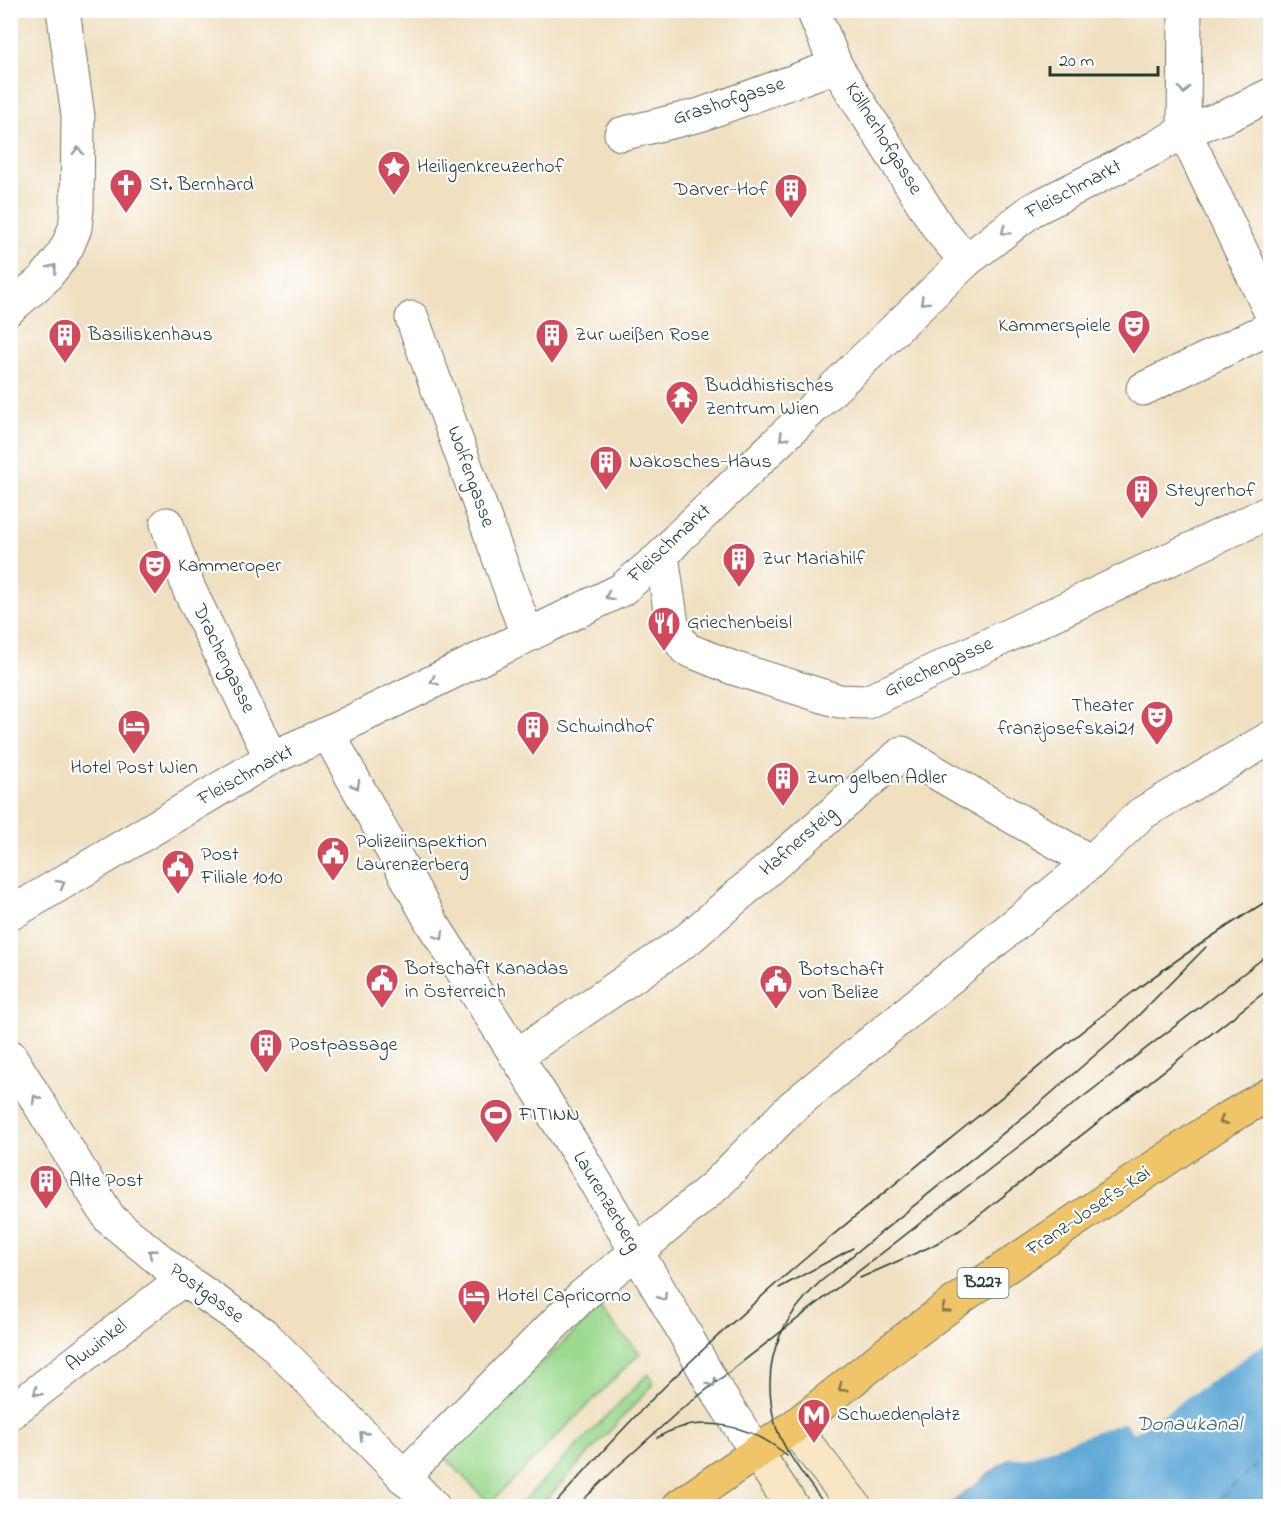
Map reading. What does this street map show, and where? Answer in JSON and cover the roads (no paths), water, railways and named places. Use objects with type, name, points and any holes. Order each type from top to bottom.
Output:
[{"type":"main road","name":"Franz-Josefs-Kai","points":[[679,1506],[793,1427],[963,1296],[1226,1119],[1270,1094]]},
{"type":"main road","points":[[793,1427],[852,1503]]},
{"type":"main road","points":[[757,1453],[792,1506]]},
{"type":"street","points":[[10,308],[44,279],[64,252],[75,228],[78,116],[63,10]]},
{"type":"street","name":"Köllnerhofgasse","points":[[813,10],[836,66],[939,229],[966,261]]},
{"type":"street","points":[[1185,10],[1184,131],[1270,310]]},
{"type":"street","name":"Grashofgasse","points":[[621,134],[700,115],[836,66]]},
{"type":"street","name":"Fleischmarkt","points":[[10,914],[271,758],[328,733],[621,590],[662,556],[966,261],[1032,210],[1184,131],[1227,116],[1270,95]]},
{"type":"street","name":"Wolfengasse","points":[[412,318],[527,635]]},
{"type":"street","points":[[1143,389],[1270,328]]},
{"type":"street","name":"Griechengasse","points":[[662,556],[673,630],[686,649],[733,668],[839,701],[867,702],[1270,512]]},
{"type":"street","name":"Drachengasse","points":[[167,524],[189,589],[271,758]]},
{"type":"street","name":"Laurenzerberg","points":[[328,733],[432,923],[580,1156],[713,1385],[757,1453]]},
{"type":"street","points":[[403,1477],[582,1296],[716,1185],[792,1107],[1091,862],[1141,814],[1270,738]]},
{"type":"street","name":"Hafnersteig","points":[[516,1056],[688,939],[902,753],[1091,862]]},
{"type":"street","name":"Postgasse","points":[[10,1056],[110,1219],[183,1279],[263,1334],[433,1506]]},
{"type":"street","name":"Auwinkel","points":[[10,1413],[183,1279]]},
{"type":"water","name":"Donaukanal","points":[[1270,1273],[1270,1506],[948,1506],[1082,1402]]},
{"type":"tram line","points":[[553,1506],[672,1379],[828,1239],[1109,1010],[1181,957],[1270,899]]},
{"type":"tram line","points":[[826,1506],[790,1455],[778,1433],[773,1415],[771,1366],[780,1336],[788,1321],[820,1282],[1033,1109],[1125,1029],[1206,947]]},
{"type":"tram line","points":[[577,1506],[678,1412],[1270,953]]},
{"type":"tram line","points":[[860,1278],[932,1246],[960,1230],[1270,988]]},
{"type":"tram line","points":[[779,1288],[853,1248]]},
{"type":"tram line","points":[[657,1438],[690,1425],[725,1426],[758,1436],[787,1456]]},
{"type":"place","name":"Heiligenkreuzerhof","points":[[394,196]]},
{"type":"place","name":"St. Bernhard","points":[[126,214]]},
{"type":"place","name":"Darver-Hof","points":[[791,219]]},
{"type":"place","name":"Kammerspiele","points":[[1134,355]]},
{"type":"place","name":"Basiliskenhaus","points":[[65,364]]},
{"type":"place","name":"Zur weißen Rose","points":[[552,364]]},
{"type":"place","name":"Buddhistisches Zentrum Wien","points":[[682,426]]},
{"type":"place","name":"Nakosches-Haus","points":[[606,491]]},
{"type":"place","name":"Steyrerhof","points":[[1142,520]]},
{"type":"place","name":"Zur Mariahilf","points":[[739,588]]},
{"type":"place","name":"Kammeroper","points":[[155,595]]},
{"type":"place","name":"Griechenbeisl","points":[[664,652]]},
{"type":"place","name":"Theater franzjosefskai21","points":[[1157,746]]},
{"type":"place","name":"Hotel Post Wien","points":[[134,755]]},
{"type":"place","name":"Schwindhof","points":[[533,756]]},
{"type":"place","name":"Zum gelben Adler","points":[[783,807]]},
{"type":"place","name":"Polizeiinspektion Laurenzerberg","points":[[333,882]]},
{"type":"place","name":"Post Filiale 1010","points":[[178,895]]},
{"type":"place","name":"Botschaft Kanadas in Österreich","points":[[382,1009]]},
{"type":"place","name":"Botschaft von Belize","points":[[776,1010]]},
{"type":"place","name":"Postpassage","points":[[266,1074]]},
{"type":"place","name":"FITINN","points":[[496,1144]]},
{"type":"place","name":"Alte Post","points":[[46,1210]]},
{"type":"place","name":"Hotel Capricorno","points":[[474,1325]]},
{"type":"place","name":"Schwedenplatz","points":[[814,1444]]}]
